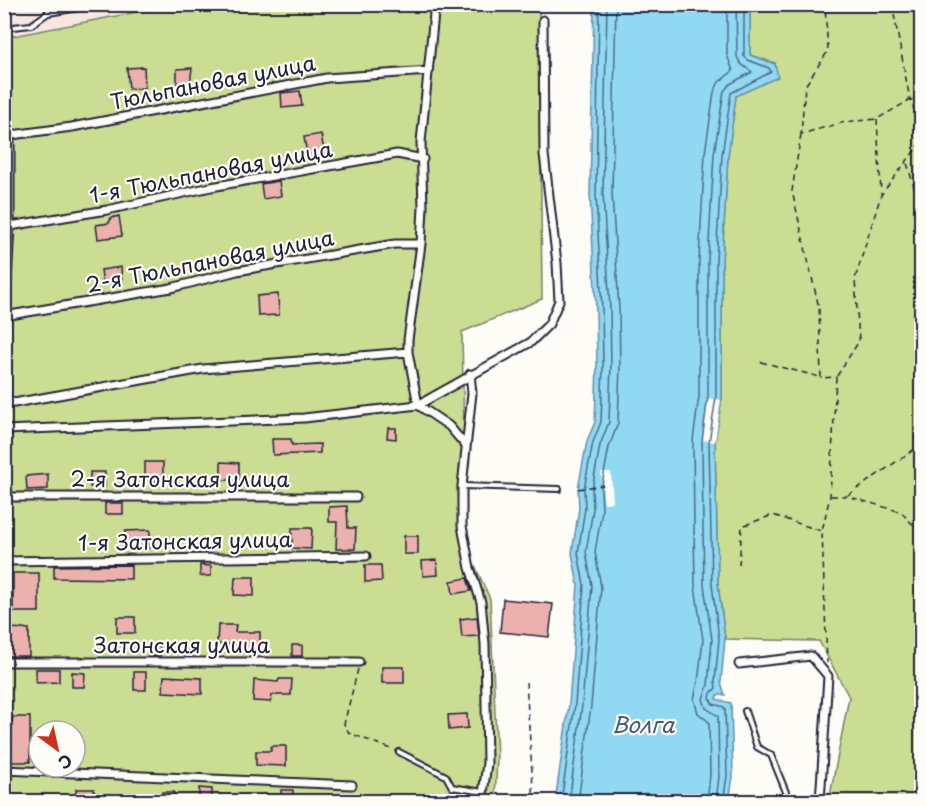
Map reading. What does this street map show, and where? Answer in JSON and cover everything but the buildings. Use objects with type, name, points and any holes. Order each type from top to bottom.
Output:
[{"type":"street","points":[[435,4],[422,142],[421,244],[408,352],[418,405],[449,426],[466,446]]},
{"type":"street","points":[[4,430],[304,418],[418,405],[470,374],[505,357],[540,334],[552,318],[559,300],[544,154],[543,21]]},
{"type":"street","name":"Тюльпановая улица","points":[[7,136],[72,127],[327,78],[429,70]]},
{"type":"street","points":[[5,318],[7,136]]},
{"type":"street","name":"1-я Тюльпановая улица","points":[[7,226],[107,210],[211,188],[397,154],[423,159]]},
{"type":"street","name":"2-я Тюльпановая улица","points":[[5,318],[171,288],[237,271],[395,244],[421,244]]},
{"type":"street","points":[[4,398],[14,403],[204,369],[408,352]]},
{"type":"street","points":[[470,374],[472,393],[462,486],[462,526],[470,568],[481,602],[485,644],[487,763],[482,801]]},
{"type":"street","name":"2-я Затонская улица","points":[[4,497],[356,496]]},
{"type":"street","name":"1-я Затонская улица","points":[[4,561],[366,556]]},
{"type":"street","points":[[739,664],[811,656],[828,676],[820,801]]},
{"type":"street","name":"Затонская улица","points":[[4,662],[359,663]]},
{"type":"street","points":[[4,770],[352,785]]},
{"type":"lane","points":[[48,4],[48,13]]},
{"type":"lane","points":[[4,28],[31,26],[48,13],[105,4]]},
{"type":"lane","points":[[462,486],[559,489]]},
{"type":"lane","points":[[745,711],[757,747],[771,755],[790,801]]},
{"type":"lane","points":[[399,752],[446,776],[452,787],[483,792]]},
{"type":"path","points":[[821,378],[819,308],[792,191],[801,134],[805,86],[828,51],[825,6],[830,4]]},
{"type":"path","points":[[892,4],[910,100],[921,126]]},
{"type":"path","points":[[801,134],[845,122],[877,119],[910,100],[921,99]]},
{"type":"path","points":[[828,676],[822,531],[830,496],[836,377],[859,341],[855,279],[881,195],[877,119]]},
{"type":"path","points":[[881,195],[921,141]]},
{"type":"path","points":[[907,162],[921,214]]},
{"type":"path","points":[[921,330],[921,338]]},
{"type":"path","points":[[761,362],[821,378],[836,377]]},
{"type":"path","points":[[847,496],[921,444]]},
{"type":"path","points":[[578,489],[603,485]]},
{"type":"path","points":[[830,496],[847,496],[901,512],[921,534]]},
{"type":"path","points":[[740,565],[742,526],[773,515],[822,531]]},
{"type":"path","points":[[359,663],[344,724],[345,728],[350,733],[399,752]]},
{"type":"path","points":[[526,682],[534,801]]},
{"type":"shaded area","points":[[9,5],[173,5],[8,37]]},
{"type":"green space","points":[[173,5],[539,5],[542,299],[462,332],[466,546],[490,599],[497,757],[495,801],[5,802],[4,193],[8,37]]},
{"type":"green space","points":[[750,5],[921,5],[921,801],[829,801],[849,697],[819,641],[725,639],[718,584],[715,442],[722,397],[722,261],[728,156],[736,96],[775,63],[750,55]]},
{"type":"water","name":"Волга","points":[[594,5],[750,5],[750,55],[775,64],[778,77],[736,96],[728,156],[722,261],[722,397],[715,442],[718,584],[725,639],[721,682],[725,695],[717,695],[716,699],[731,703],[733,777],[729,801],[555,802],[569,704],[578,585],[572,553],[579,508],[578,489],[587,441],[595,422],[596,310],[590,194]]},
{"type":"pier","points":[[708,398],[721,400],[715,442],[703,440]]},
{"type":"pier","points":[[601,472],[611,472],[613,502],[604,503]]}]
